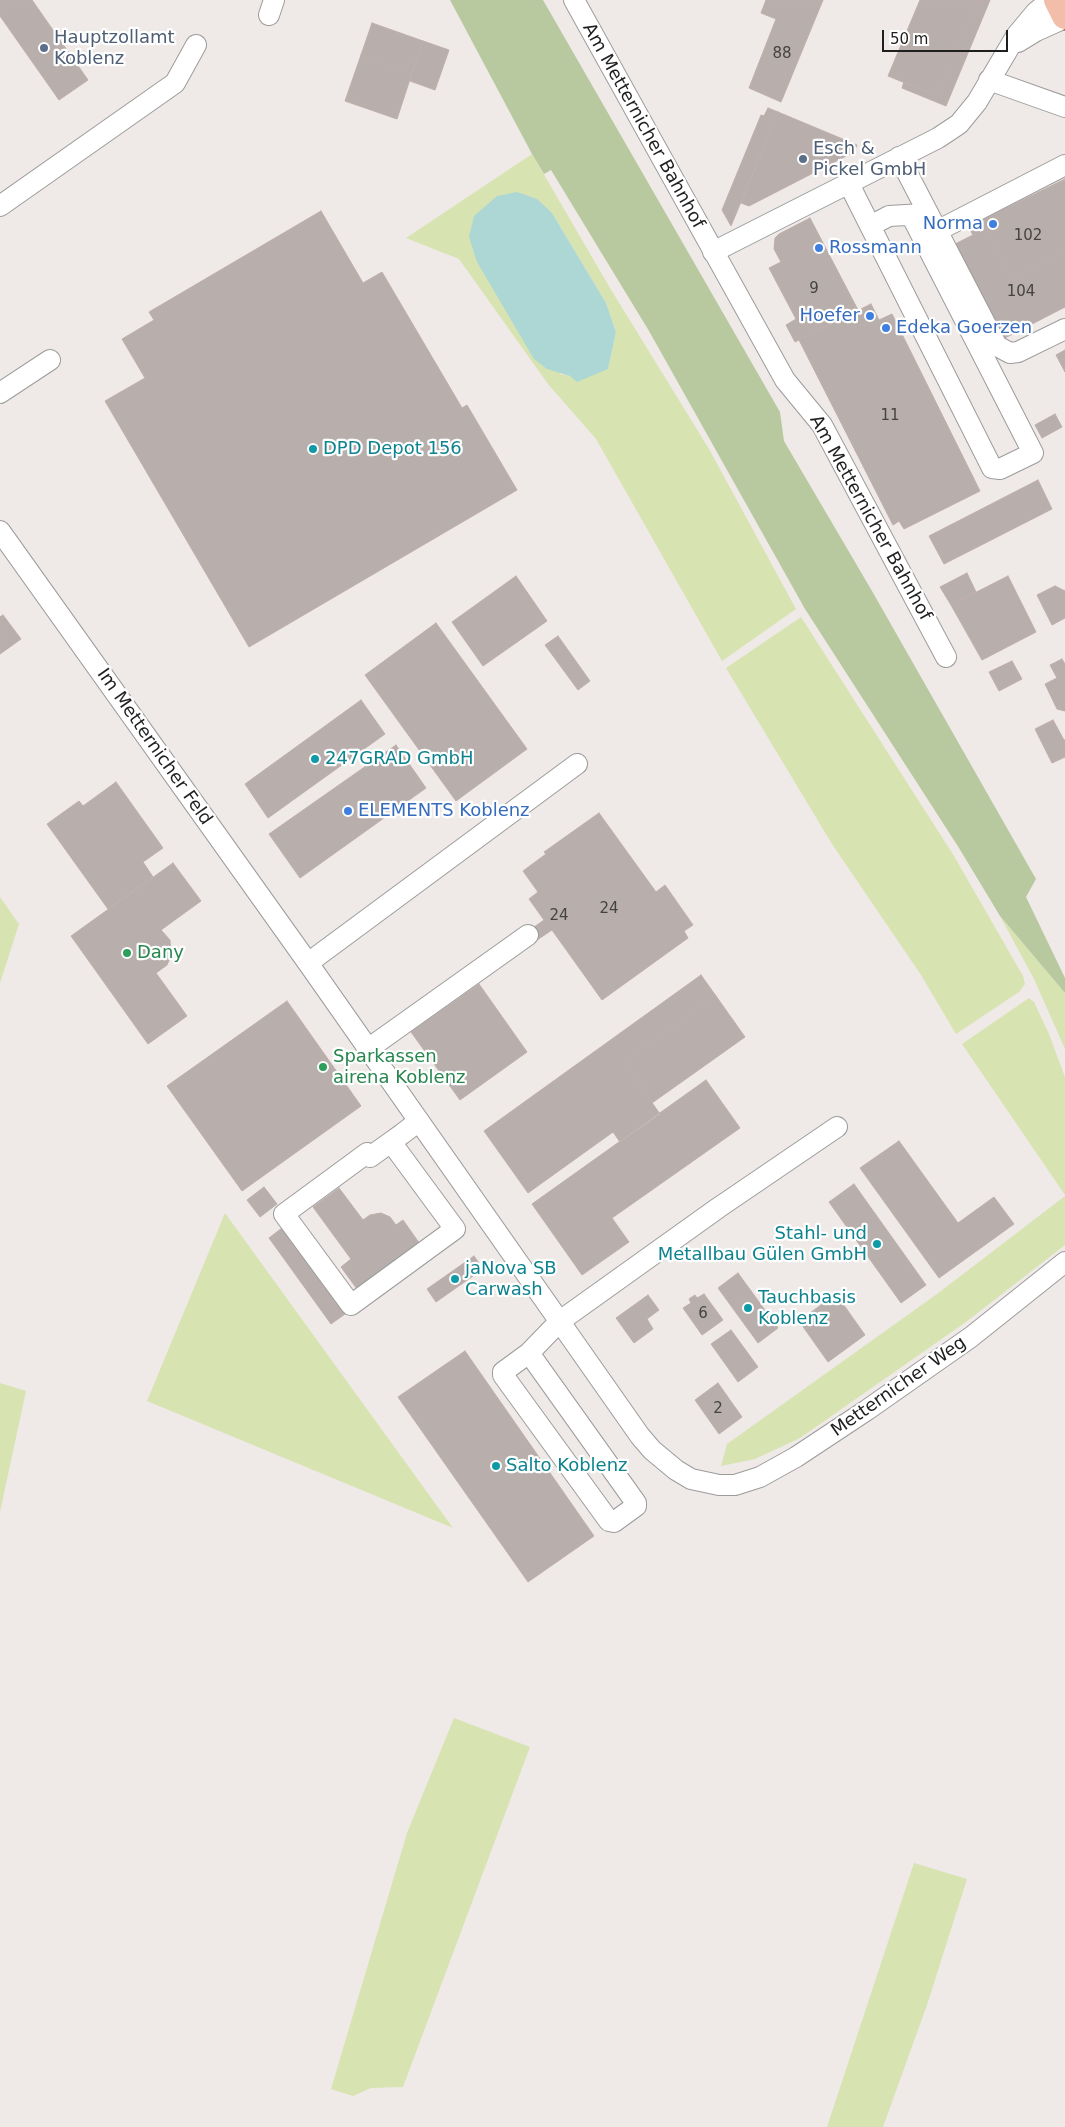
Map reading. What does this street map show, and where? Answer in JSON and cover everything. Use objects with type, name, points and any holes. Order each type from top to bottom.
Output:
[{"type":"main road","points":[[1057,0],[1065,17]]},
{"type":"street","name":"Am Metternicher Bahnhof","points":[[574,0],[786,380],[822,425],[946,657]]},
{"type":"street","points":[[713,252],[949,132],[959,124],[977,102],[1008,48],[1036,12],[1052,0]]},
{"type":"street","points":[[1008,48],[1036,31],[1065,17]]},
{"type":"street","points":[[0,206],[175,83],[196,45]]},
{"type":"street","points":[[989,80],[1065,107]]},
{"type":"street","points":[[848,182],[992,468],[1000,469],[1033,453],[919,213],[899,157]]},
{"type":"street","points":[[937,231],[1065,166]]},
{"type":"street","points":[[870,226],[889,216],[919,213]]},
{"type":"street","points":[[919,213],[937,231],[997,346],[1002,350],[1010,353],[1018,352],[1065,328]]},
{"type":"street","points":[[0,393],[50,360]]},
{"type":"street","name":"Im Metternicher Feld","points":[[0,531],[308,963],[640,1436],[652,1450],[676,1470],[691,1479],[720,1485]]},
{"type":"street","points":[[308,963],[577,764]]},
{"type":"street","points":[[368,1049],[528,935]]},
{"type":"street","points":[[391,1142],[454,1229],[351,1305],[284,1214],[368,1153],[370,1157],[419,1121]]},
{"type":"street","points":[[529,1353],[636,1503],[636,1506],[614,1522],[609,1521],[503,1375],[503,1372],[529,1353],[560,1321],[718,1208],[837,1127]]},
{"type":"street","name":"Metternicher Weg","points":[[720,1485],[736,1485],[760,1477],[827,1437],[971,1337],[1065,1262]]},
{"type":"green space","points":[[450,0],[543,0],[780,412],[784,441],[1036,879],[1026,897],[1065,978],[1065,993],[1000,916],[959,848],[805,609],[649,331],[551,170],[544,174],[532,154]]},
{"type":"green space","points":[[532,154],[610,288],[709,449],[796,609],[722,661],[596,439],[548,384],[459,259],[406,238]],"holes":[[[552,213],[606,303],[616,332],[608,369],[571,376],[560,374]]]},
{"type":"green space","points":[[801,617],[954,856],[1023,976],[1025,984],[1019,992],[956,1034],[921,975],[832,844],[726,668]]},
{"type":"green space","points":[[0,897],[19,924],[0,983]]},
{"type":"green space","points":[[1000,916],[1065,993],[1065,1049],[1034,979]]},
{"type":"green space","points":[[1029,998],[1034,1002],[1049,1034],[1065,1077],[1065,1195],[962,1044]]},
{"type":"green space","points":[[1065,1196],[1065,1245],[966,1322],[800,1438],[755,1459],[721,1466],[727,1444],[937,1294]]},
{"type":"green space","points":[[225,1213],[453,1528],[147,1401]]},
{"type":"green space","points":[[0,1383],[26,1391],[0,1512]]},
{"type":"green space","points":[[454,1718],[530,1747],[403,2087],[371,2088],[353,2096],[331,2089],[407,1833]]},
{"type":"green space","points":[[914,1863],[967,1879],[927,2005],[883,2127],[827,2127]]},
{"type":"water","points":[[517,192],[537,199],[552,213],[606,303],[616,332],[608,369],[577,382],[570,376],[547,369],[534,359],[477,262],[469,237],[474,216],[497,196]]},
{"type":"building","name":"Hauptzollamt Koblenz","points":[[0,0],[32,0],[88,80],[59,100],[0,16]]},
{"type":"building","points":[[766,0],[823,0],[781,102],[749,88],[776,19],[761,13]]},
{"type":"building","points":[[920,0],[977,0],[937,96],[888,76]]},
{"type":"building","points":[[977,0],[990,0],[946,106],[902,88],[904,82],[937,96]]},
{"type":"building","points":[[372,23],[423,41],[412,73],[361,55]]},
{"type":"building","points":[[423,41],[449,50],[435,90],[410,81]]},
{"type":"building","points":[[361,55],[412,73],[397,119],[345,101]]},
{"type":"building","points":[[768,108],[778,112],[731,226],[722,210],[761,115],[764,116]]},
{"type":"building","points":[[778,112],[857,145],[854,152],[749,206],[741,203]]},
{"type":"building","points":[[1065,179],[1065,251],[1011,277],[982,220]]},
{"type":"building","name":"DPD Depot 156","points":[[321,211],[363,283],[382,272],[462,408],[467,405],[517,490],[249,647],[105,401],[145,378],[122,339],[154,320],[149,312]]},
{"type":"building","points":[[810,218],[858,310],[795,342],[786,325],[796,319],[769,268],[781,262],[774,249],[775,238]]},
{"type":"building","points":[[983,222],[1011,277],[1065,251],[1065,307],[1001,340],[953,245],[973,235],[969,228]]},
{"type":"building","points":[[871,304],[879,320],[892,314],[980,491],[904,529],[899,521],[893,525],[799,340]]},
{"type":"building","points":[[1065,350],[1065,372],[1056,355]]},
{"type":"building","points":[[1055,414],[1062,427],[1042,438],[1035,425]]},
{"type":"building","points":[[1038,480],[1052,509],[944,564],[929,536]]},
{"type":"building","points":[[967,573],[976,592],[951,605],[940,587]]},
{"type":"building","points":[[516,576],[547,621],[483,666],[452,622]]},
{"type":"building","points":[[1008,576],[1036,632],[982,660],[951,605]]},
{"type":"building","points":[[1055,586],[1065,591],[1065,618],[1052,625],[1037,595]]},
{"type":"building","points":[[3,615],[21,639],[0,654],[0,617]]},
{"type":"building","points":[[436,623],[527,749],[456,801],[365,675]]},
{"type":"building","points":[[558,636],[590,681],[578,690],[545,645]]},
{"type":"building","points":[[1062,659],[1065,664],[1065,711],[1057,709],[1045,684],[1057,678],[1050,665]]},
{"type":"building","points":[[1012,661],[1022,679],[999,691],[989,672]]},
{"type":"building","name":"247GRAD GmbH","points":[[361,700],[385,734],[268,818],[245,784]]},
{"type":"building","points":[[1053,720],[1065,740],[1065,757],[1052,763],[1035,729]]},
{"type":"building","name":"ELEMENTS Koblenz","points":[[396,745],[426,788],[300,878],[269,834]]},
{"type":"building","name":"Dany","points":[[116,782],[163,848],[143,862],[153,877],[108,909],[47,824],[79,801],[83,806]]},
{"type":"building","points":[[599,813],[656,892],[665,885],[693,925],[684,931],[688,938],[602,1000],[552,930],[537,940],[530,930],[544,920],[529,899],[538,892],[523,871],[546,854],[544,852]]},
{"type":"building","name":"Dany","points":[[173,863],[201,901],[161,930],[170,940],[171,956],[167,965],[156,973],[187,1016],[148,1044],[71,936]]},
{"type":"building","points":[[701,975],[716,996],[623,1062],[660,1114],[620,1142],[613,1132],[528,1193],[484,1131]]},
{"type":"building","points":[[479,984],[527,1052],[460,1100],[411,1032]]},
{"type":"building","points":[[716,996],[745,1037],[652,1103],[623,1062]]},
{"type":"building","points":[[287,1001],[361,1106],[242,1191],[167,1086]]},
{"type":"building","points":[[706,1080],[740,1128],[612,1218],[629,1242],[582,1275],[532,1204]]},
{"type":"building","points":[[899,1141],[958,1223],[994,1197],[1014,1224],[939,1278],[860,1168]]},
{"type":"building","name":"Stahl- und Metallbau Gülen GmbH","points":[[854,1184],[926,1285],[901,1303],[829,1202]]},
{"type":"building","points":[[264,1187],[277,1204],[260,1217],[247,1200]]},
{"type":"building","points":[[339,1188],[363,1220],[370,1215],[381,1213],[390,1217],[396,1225],[403,1220],[422,1247],[357,1289],[341,1267],[351,1259],[313,1207]]},
{"type":"building","points":[[282,1228],[345,1314],[331,1324],[269,1238]]},
{"type":"building","name":"jaNova SB Carwash","points":[[474,1256],[483,1269],[436,1302],[427,1289]]},
{"type":"building","name":"Tauchbasis Koblenz","points":[[738,1273],[778,1328],[758,1343],[718,1288]]},
{"type":"building","points":[[704,1294],[723,1320],[702,1335],[683,1308],[691,1303],[689,1299],[695,1295],[697,1298]]},
{"type":"building","points":[[836,1294],[865,1335],[828,1362],[799,1321]]},
{"type":"building","points":[[648,1295],[659,1310],[647,1319],[653,1329],[634,1343],[616,1318]]},
{"type":"building","points":[[731,1330],[758,1367],[738,1382],[711,1344]]},
{"type":"building","name":"Salto Koblenz","points":[[465,1351],[594,1536],[528,1582],[398,1397]]},
{"type":"building","points":[[718,1383],[742,1417],[719,1434],[695,1400]]},
{"type":"place","name":"Hauptzollamt Koblenz","points":[[44,48]]},
{"type":"place","name":"Esch & Pickel GmbH","points":[[803,159]]},
{"type":"place","name":"Norma","points":[[993,224]]},
{"type":"place","name":"Rossmann","points":[[819,248]]},
{"type":"place","name":"Hoefer","points":[[870,316]]},
{"type":"place","name":"Edeka Goerzen","points":[[886,328]]},
{"type":"place","name":"DPD Depot 156","points":[[313,449]]},
{"type":"place","name":"247GRAD GmbH","points":[[315,759]]},
{"type":"place","name":"ELEMENTS Koblenz","points":[[348,811]]},
{"type":"place","name":"Dany","points":[[127,953]]},
{"type":"place","name":"Sparkassen airena Koblenz","points":[[323,1067]]},
{"type":"place","name":"Stahl- und Metallbau Gülen GmbH","points":[[877,1244]]},
{"type":"place","name":"jaNova SB Carwash","points":[[455,1279]]},
{"type":"place","name":"Tauchbasis Koblenz","points":[[748,1308]]},
{"type":"place","name":"Salto Koblenz","points":[[496,1466]]}]
